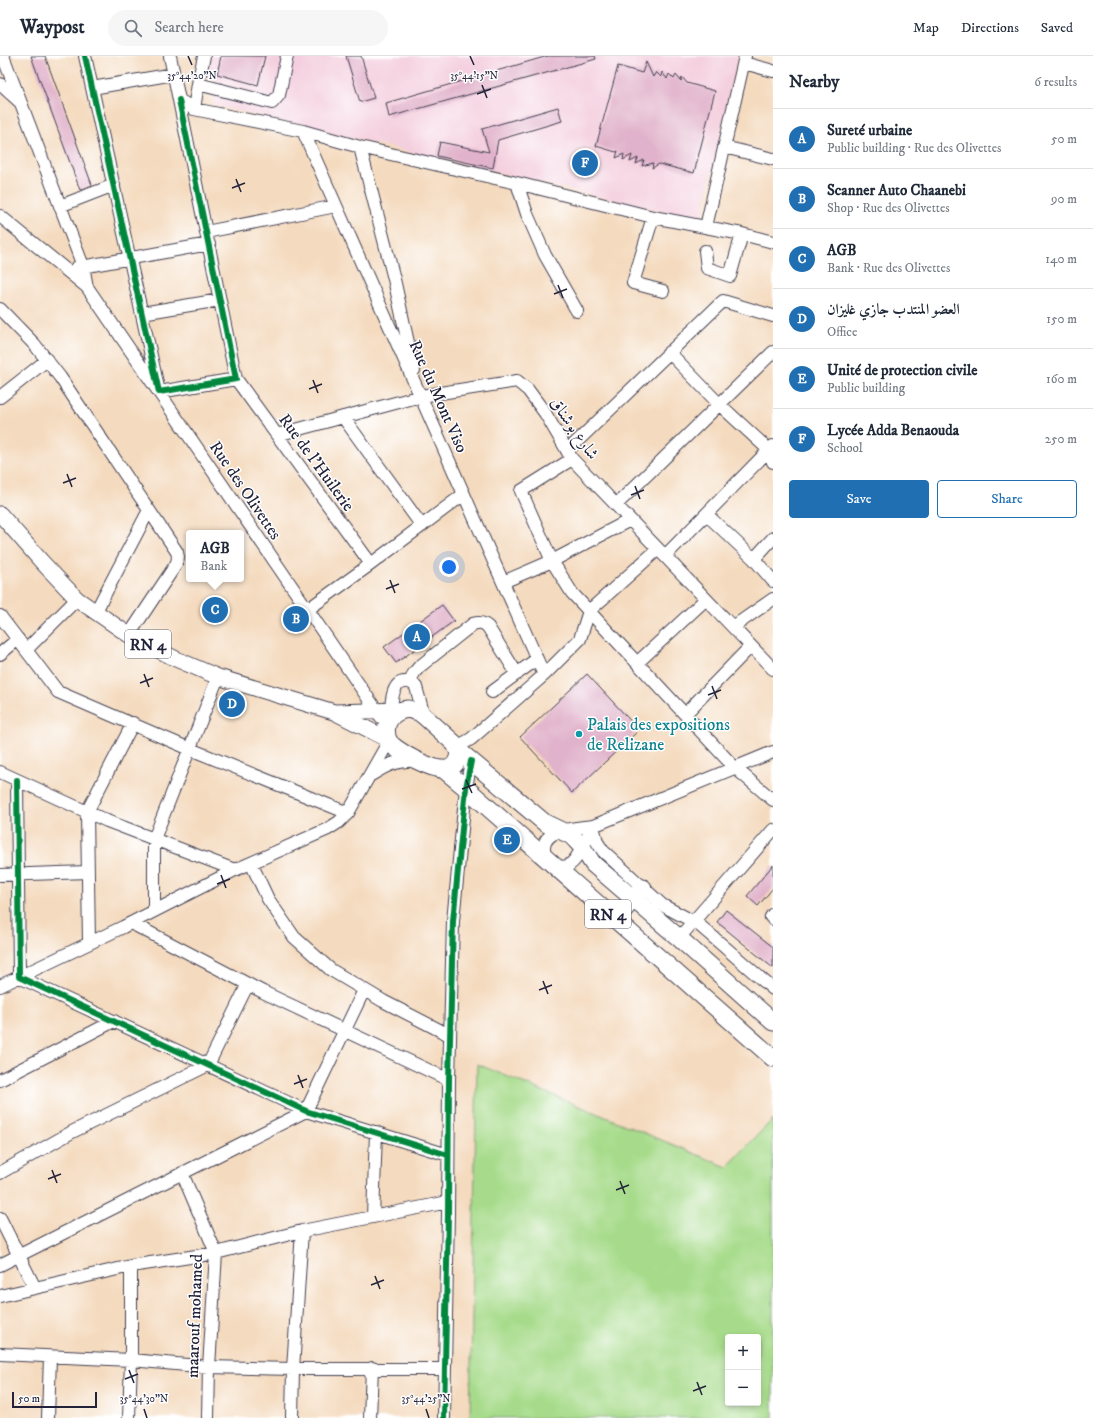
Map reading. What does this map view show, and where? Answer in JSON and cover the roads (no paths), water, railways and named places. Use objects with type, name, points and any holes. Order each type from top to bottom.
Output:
[{"type":"highway","points":[[414,710],[424,716],[458,748],[458,758],[456,763],[452,766],[442,769],[417,760],[393,746],[389,722],[414,710]]},
{"type":"highway","name":"RN 4","points":[[458,748],[471,761],[545,823],[572,836],[582,847],[593,864],[638,893],[679,938],[773,1022]]},
{"type":"highway","name":"RN 4","points":[[442,769],[466,788],[773,1058]]},
{"type":"highway","points":[[615,920],[638,893]]},
{"type":"main road","name":"RN 4","points":[[0,515],[77,599],[95,613],[129,635],[176,659],[218,677],[334,712],[389,722]]},
{"type":"main road","name":"RN 4","points":[[334,712],[389,722]]},
{"type":"street","points":[[3,56],[83,266],[87,287]]},
{"type":"street","points":[[85,56],[159,392],[236,379],[170,56]]},
{"type":"street","points":[[194,109],[204,56]]},
{"type":"street","points":[[198,84],[272,103],[279,95],[287,56]]},
{"type":"street","points":[[706,227],[744,60],[773,71]]},
{"type":"street","points":[[92,88],[174,74]]},
{"type":"street","points":[[0,84],[21,102]]},
{"type":"street","points":[[179,100],[194,109],[303,131],[360,147],[653,216],[742,234],[773,242]]},
{"type":"street","name":"Rue du Mont Viso","points":[[303,131],[544,675]]},
{"type":"street","points":[[277,435],[421,396],[394,279],[360,147]]},
{"type":"street","points":[[724,148],[773,159]]},
{"type":"street","points":[[517,183],[527,214],[545,255],[577,311]]},
{"type":"street","points":[[60,206],[114,186]]},
{"type":"street","points":[[206,232],[336,206]]},
{"type":"street","points":[[0,216],[87,287]]},
{"type":"street","points":[[653,216],[633,283],[663,291]]},
{"type":"street","points":[[705,251],[707,268],[730,276],[742,234]]},
{"type":"street","points":[[65,270],[209,244]]},
{"type":"street","name":"Rue des Olivettes","points":[[87,287],[307,610],[389,722]]},
{"type":"street","points":[[142,313],[220,300]]},
{"type":"street","points":[[773,316],[723,302],[669,352],[569,455],[521,491],[552,561],[572,594],[734,767],[773,800]]},
{"type":"street","points":[[0,309],[35,345],[60,377],[177,552],[177,563],[129,635]]},
{"type":"street","points":[[669,352],[719,404],[771,448],[773,462]]},
{"type":"street","points":[[616,505],[773,352]]},
{"type":"street","points":[[0,397],[47,360]]},
{"type":"street","name":"Rue de l'Huilerie","points":[[236,379],[371,564]]},
{"type":"street","name":"شارع بوشناق","points":[[421,396],[517,381],[528,390],[545,413],[569,455],[773,669]]},
{"type":"street","points":[[343,417],[422,526]]},
{"type":"street","points":[[458,748],[467,742],[544,675],[580,639],[589,612],[662,553],[706,514],[771,448]]},
{"type":"street","points":[[307,610],[464,494]]},
{"type":"street","points":[[95,613],[149,510]]},
{"type":"street","points":[[706,514],[754,559],[773,581]]},
{"type":"street","points":[[503,582],[552,561],[630,520]]},
{"type":"street","points":[[754,559],[773,538]]},
{"type":"street","points":[[26,650],[77,599]]},
{"type":"street","points":[[637,663],[706,599]]},
{"type":"street","points":[[733,627],[773,599]]},
{"type":"street","points":[[0,616],[58,692],[133,723],[190,749],[348,813]]},
{"type":"street","points":[[410,682],[414,674],[424,663],[473,624],[478,622],[484,623],[488,627],[516,674]]},
{"type":"street","points":[[0,654],[18,639]]},
{"type":"street","points":[[685,714],[751,646]]},
{"type":"street","points":[[492,692],[537,659]]},
{"type":"street","points":[[154,911],[154,839],[218,677]]},
{"type":"street","points":[[0,986],[131,923],[235,870],[317,835],[339,822],[348,813],[370,776],[389,722],[396,687],[402,682],[410,682],[418,690],[424,716]]},
{"type":"street","points":[[89,943],[87,812],[133,723]]},
{"type":"street","points":[[593,826],[572,863],[567,866],[550,863],[543,848],[547,838],[552,834],[593,826],[734,767],[770,757]]},
{"type":"street","points":[[370,776],[388,764],[417,760]]},
{"type":"street","points":[[444,1418],[453,921],[466,788],[471,761]]},
{"type":"street","points":[[0,772],[87,812],[235,870]]},
{"type":"street","points":[[17,780],[19,977]]},
{"type":"street","points":[[593,826],[598,842],[603,851],[638,893],[693,921],[773,989]]},
{"type":"street","points":[[679,938],[773,830]]},
{"type":"street","points":[[251,863],[268,899],[294,937],[331,970],[383,1001],[450,1034]]},
{"type":"street","points":[[0,875],[88,872]]},
{"type":"street","points":[[773,914],[771,917],[773,919]]},
{"type":"street","points":[[131,923],[248,984],[449,1080]]},
{"type":"street","points":[[19,977],[306,1111],[448,1155]]},
{"type":"street","points":[[0,1173],[72,1132],[208,1064],[248,984]]},
{"type":"street","points":[[0,1265],[306,1111],[364,990]]},
{"type":"street","points":[[0,1080],[114,1021]]},
{"type":"street","points":[[373,1217],[376,1132]]},
{"type":"street","name":"maarouf mohamed","points":[[182,1174],[216,1252],[208,1367],[208,1418]]},
{"type":"street","points":[[0,1296],[131,1266],[216,1252],[302,1231],[448,1202]]},
{"type":"street","points":[[0,1218],[35,1288]]},
{"type":"street","points":[[292,1418],[292,1370],[302,1231]]},
{"type":"street","points":[[129,1418],[132,1360],[131,1266]]},
{"type":"street","points":[[0,1354],[132,1360],[208,1367],[292,1370],[372,1368],[445,1369]]},
{"type":"street","points":[[48,1418],[50,1357]]},
{"type":"street","points":[[370,1418],[372,1368]]},
{"type":"place","name":"Lycée Adda Benaouda","points":[[585,163]]},
{"type":"place","name":"AGB","points":[[215,610]]},
{"type":"place","name":"Scanner Auto Chaanebi","points":[[296,619]]},
{"type":"place","name":"Sureté urbaine","points":[[417,637]]},
{"type":"place","name":"العضو المنتدب جازي غليزان","points":[[232,704]]},
{"type":"place","name":"Palais des expositions de Relizane","points":[[579,734]]},
{"type":"place","name":"Unité de protection civile","points":[[507,840]]}]
